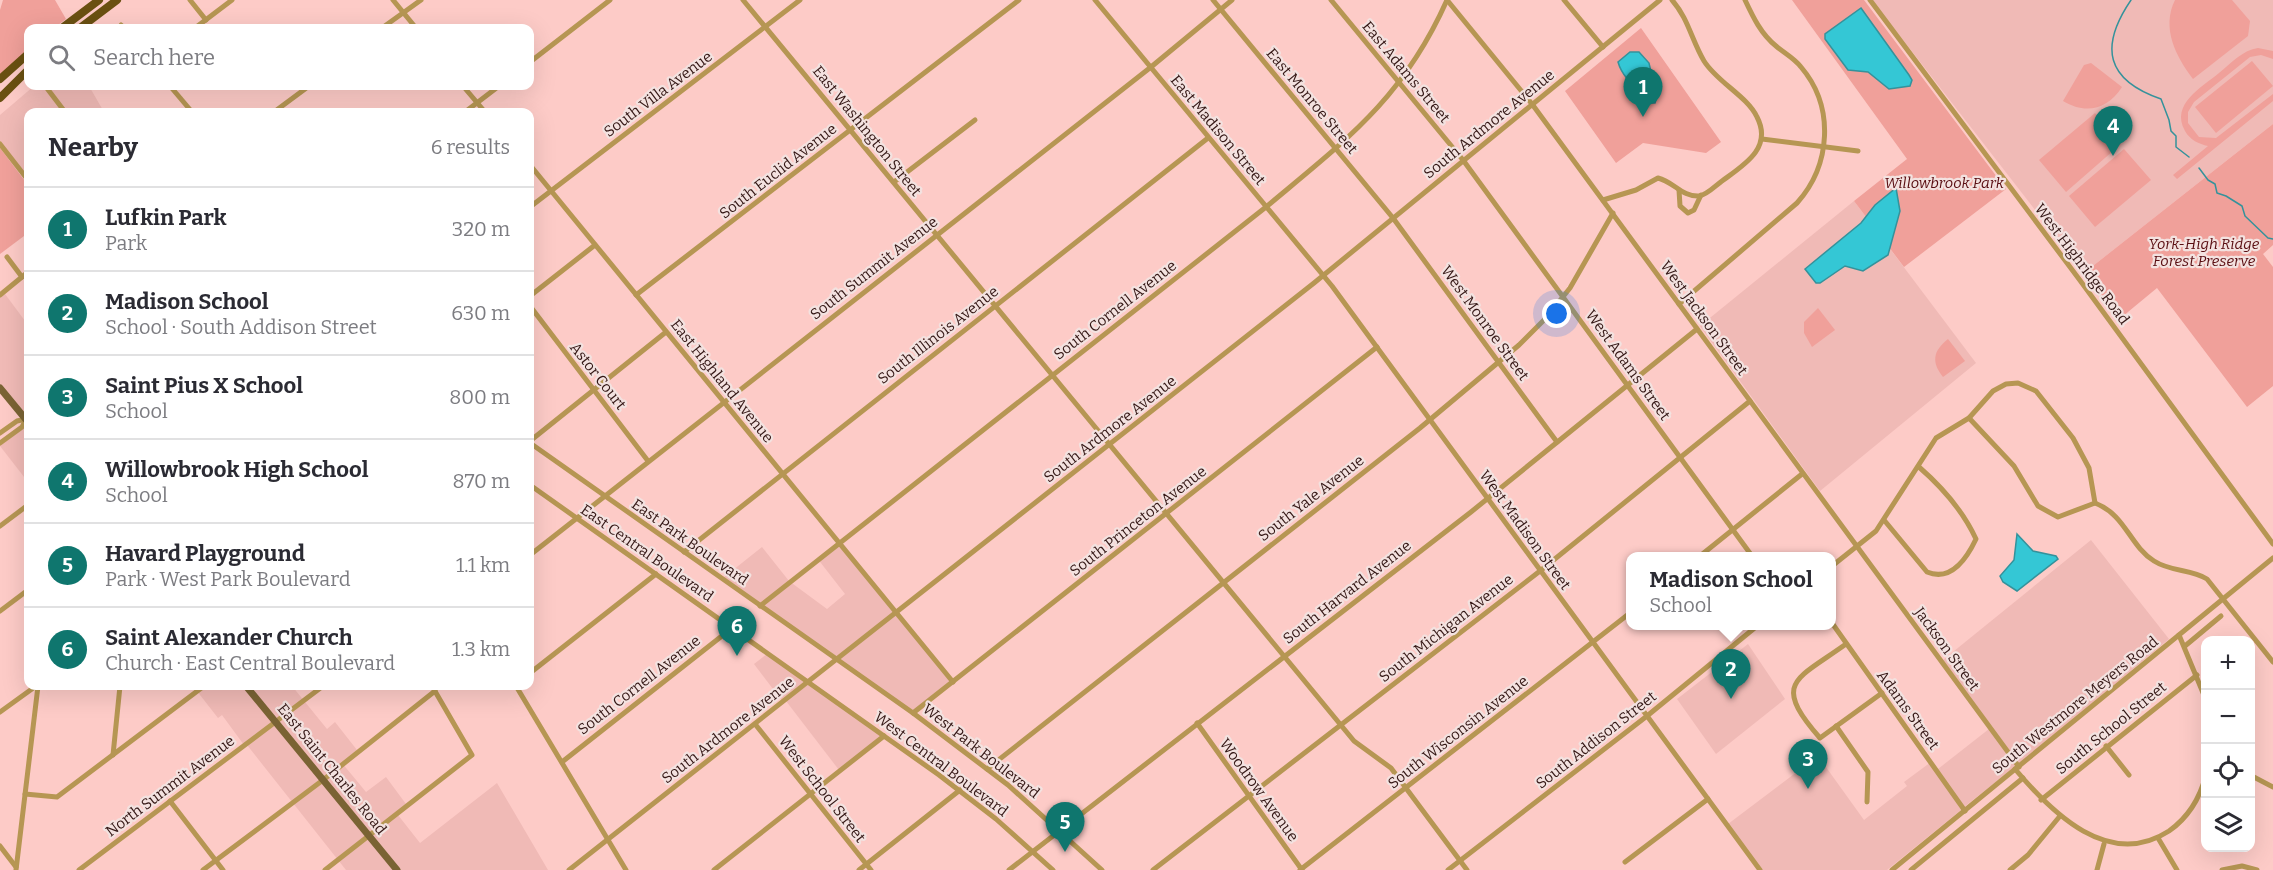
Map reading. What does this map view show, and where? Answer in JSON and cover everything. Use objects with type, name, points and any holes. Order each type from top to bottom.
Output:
[{"type":"highway","points":[[67,24],[99,0]]},
{"type":"highway","points":[[85,24],[117,0]]},
{"type":"highway","points":[[0,79],[24,58]]},
{"type":"highway","points":[[0,98],[24,74]]},
{"type":"main road","points":[[0,388],[24,417]]},
{"type":"main road","name":"East Saint Charles Road","points":[[249,690],[397,870]]},
{"type":"street","points":[[190,0],[206,20]]},
{"type":"street","points":[[200,24],[232,0]]},
{"type":"street","points":[[393,0],[413,24]]},
{"type":"street","points":[[388,24],[421,0]]},
{"type":"street","points":[[534,59],[610,0]]},
{"type":"street","name":"East Washington Street","points":[[743,0],[1341,725],[1364,750],[1387,764],[1467,870]]},
{"type":"street","name":"South Villa Avenue","points":[[534,204],[800,0]]},
{"type":"street","name":"South Euclid Avenue","points":[[636,295],[1019,0]]},
{"type":"street","name":"East Madison Street","points":[[1095,0],[1323,275]]},
{"type":"street","name":"East Monroe Street","points":[[1213,0],[1393,218]]},
{"type":"street","name":"South Summit Avenue","points":[[534,552],[1151,67],[1232,0]]},
{"type":"street","name":"East Adams Street","points":[[1331,0],[1463,160]]},
{"type":"street","name":"South Cornell Avenue","points":[[760,606],[1266,207],[1365,123],[1400,84],[1422,51],[1447,0]]},
{"type":"street","name":"West Jackson Street","points":[[1447,0],[1532,104],[1856,546]]},
{"type":"street","points":[[1564,0],[1603,47]]},
{"type":"street","name":"South Ardmore Avenue","points":[[569,870],[1323,275],[1660,0]]},
{"type":"street","points":[[1672,0],[1684,17],[1704,61],[1756,115],[1762,139],[1755,155],[1701,195],[1694,210],[1688,213],[1680,206],[1679,190]]},
{"type":"street","points":[[1679,304],[1797,203],[1812,182],[1825,147],[1823,113],[1813,84],[1795,60],[1763,33],[1745,0]]},
{"type":"street","name":"West Highridge Road","points":[[1870,0],[2079,279],[2273,544]]},
{"type":"street","points":[[48,90],[62,108]]},
{"type":"street","points":[[173,90],[189,108]]},
{"type":"street","points":[[279,108],[304,90]]},
{"type":"street","points":[[466,90],[481,108]]},
{"type":"street","points":[[470,108],[494,90]]},
{"type":"street","points":[[894,182],[975,120]]},
{"type":"street","name":"South Illinois Avenue","points":[[684,552],[1208,138]]},
{"type":"street","points":[[1762,139],[1858,151]]},
{"type":"street","points":[[0,144],[24,175]]},
{"type":"street","name":"West Adams Street","points":[[1463,160],[1749,552]]},
{"type":"street","name":"East Highland Avenue","points":[[534,170],[953,682]]},
{"type":"street","points":[[1603,200],[1636,190],[1658,178],[1671,183],[1684,194],[1701,195]]},
{"type":"street","name":"South Yale Avenue","points":[[987,769],[1499,363],[1530,335],[1563,297],[1589,258],[1607,219],[1613,213]]},
{"type":"street","name":"West Monroe Street","points":[[1393,218],[1557,442]]},
{"type":"street","points":[[534,293],[596,245]]},
{"type":"street","points":[[0,295],[22,277],[7,257]]},
{"type":"street","name":"West Madison Street","points":[[1323,275],[1708,799]]},
{"type":"street","name":"Astor Court","points":[[534,311],[648,461]]},
{"type":"street","name":"South Harvard Avenue","points":[[1008,870],[1488,498],[1697,328]]},
{"type":"street","points":[[534,439],[666,332]]},
{"type":"street","name":"South Princeton Avenue","points":[[913,713],[1377,347]]},
{"type":"street","points":[[1836,563],[1876,531],[1936,438],[1969,418],[1993,391],[2008,384],[2018,383],[2036,391],[2073,438],[2088,468],[2095,503]]},
{"type":"street","name":"South Michigan Avenue","points":[[1154,870],[1540,571],[1750,401]]},
{"type":"street","points":[[1969,418],[2013,466],[2034,502],[2042,509],[2058,517],[2095,503],[2114,513],[2150,558],[2172,570],[2198,573],[2207,579],[2225,598],[2272,659]]},
{"type":"street","points":[[0,433],[17,421],[24,421]]},
{"type":"street","points":[[0,442],[24,425]]},
{"type":"street","name":"East Park Boulevard","points":[[534,445],[837,659]]},
{"type":"street","points":[[1884,520],[1928,572],[1935,576],[1948,573],[1966,558],[1976,539],[1969,525],[1938,484],[1919,467]]},
{"type":"street","points":[[1705,552],[1802,474]]},
{"type":"street","name":"East Central Boulevard","points":[[534,488],[809,682]]},
{"type":"street","points":[[0,526],[24,508]]},
{"type":"street","name":"Jackson Street","points":[[1856,546],[2023,778],[2060,816],[2104,844]]},
{"type":"street","name":"South Westmore Meyers Road","points":[[1892,870],[2273,558]]},
{"type":"street","points":[[534,671],[656,574]]},
{"type":"street","points":[[0,600],[3,609],[24,593]]},
{"type":"street","name":"South Wisconsin Avenue","points":[[1301,870],[1626,616]]},
{"type":"street","points":[[2185,646],[2221,616]]},
{"type":"street","name":"South Cornell Avenue","points":[[562,762],[732,628]]},
{"type":"street","name":"South Addison Street","points":[[1448,870],[1647,716],[1752,630]]},
{"type":"street","name":"Adams Street","points":[[1836,630],[1965,811]]},
{"type":"street","points":[[2179,635],[2202,690]]},
{"type":"street","points":[[1846,644],[1799,678],[1792,689],[1796,709],[1820,738],[1882,693]]},
{"type":"street","name":"West Park Boulevard","points":[[837,659],[987,769],[1060,830],[1102,870]]},
{"type":"street","name":"South School Street","points":[[2042,800],[2106,746],[2197,675]]},
{"type":"street","name":"West Central Boulevard","points":[[809,682],[960,790],[1053,870]]},
{"type":"street","points":[[0,712],[31,690]]},
{"type":"street","points":[[16,868],[37,690]]},
{"type":"street","points":[[113,755],[120,690]]},
{"type":"street","points":[[25,794],[57,797],[199,690]]},
{"type":"street","points":[[276,722],[318,690]]},
{"type":"street","points":[[203,870],[324,780],[431,690]]},
{"type":"street","points":[[325,870],[472,755],[434,690]]},
{"type":"street","points":[[518,690],[626,870]]},
{"type":"street","name":"North Summit Avenue","points":[[79,870],[276,722]]},
{"type":"street","name":"Woodrow Avenue","points":[[1197,723],[1301,870]]},
{"type":"street","name":"West School Street","points":[[755,724],[871,870]]},
{"type":"street","points":[[1836,726],[1868,772],[1867,802]]},
{"type":"street","points":[[714,870],[884,736]]},
{"type":"street","points":[[2106,746],[2129,775]]},
{"type":"street","points":[[1911,870],[2023,778]]},
{"type":"street","points":[[2255,778],[2273,787]]},
{"type":"street","points":[[2097,870],[2104,844],[2132,845],[2158,838],[2176,826],[2190,811],[2201,789]]},
{"type":"street","points":[[859,870],[960,790]]},
{"type":"street","points":[[1625,862],[1708,799],[1760,870]]},
{"type":"street","points":[[170,801],[223,870]]},
{"type":"street","points":[[2010,870],[2028,855],[2060,816]]},
{"type":"street","points":[[2158,838],[2177,870]]},
{"type":"street","points":[[0,846],[16,868]]},
{"type":"street","points":[[2222,870],[2242,866],[2257,870]]},
{"type":"shaded area","points":[[1872,0],[2273,0],[2273,124],[2084,273]]},
{"type":"shaded area","points":[[29,90],[91,90],[102,108],[24,108],[24,173],[0,141],[0,115]]},
{"type":"shaded area","points":[[1854,201],[1976,363],[1820,491],[1700,326]]},
{"type":"shaded area","points":[[5,294],[24,320],[24,414],[0,385],[0,298]]},
{"type":"shaded area","points":[[24,423],[24,477],[0,446],[0,441]]},
{"type":"shaded area","points":[[840,540],[955,683],[915,713],[723,578],[762,547],[789,581],[827,609],[845,594],[817,558]]},
{"type":"shaded area","points":[[2091,540],[2169,639],[2019,764],[1943,660]]},
{"type":"shaded area","points":[[1748,644],[1785,699],[1716,754],[1677,699]]},
{"type":"shaded area","points":[[767,654],[807,682],[782,701],[754,664]]},
{"type":"shaded area","points":[[809,684],[882,736],[839,770],[786,701]]},
{"type":"shaded area","points":[[196,690],[247,690],[274,722],[244,745],[222,715],[218,718]]},
{"type":"shaded area","points":[[251,690],[295,690],[327,729],[335,722],[357,750],[342,763],[366,792],[386,777],[406,804],[369,833]]},
{"type":"shaded area","points":[[275,724],[395,870],[346,870],[247,745]]},
{"type":"shaded area","points":[[1989,729],[2016,766],[1964,807],[1938,769]]},
{"type":"shaded area","points":[[1818,756],[1864,820],[1907,786],[1904,782],[1931,762],[1961,810],[1887,870],[1762,870],[1728,824]]},
{"type":"shaded area","points":[[497,783],[548,870],[399,870],[371,836],[398,815],[420,843]]},
{"type":"green space","points":[[3,0],[55,0],[66,19],[59,24],[24,24],[24,54],[0,75],[0,10]]},
{"type":"green space","name":"Willowbrook Park","points":[[1792,0],[1864,0],[2006,189],[1904,267],[1854,201],[1907,159]]},
{"type":"green space","points":[[2175,0],[2232,0],[2250,21],[2248,36],[2193,79],[2172,42],[2170,21]]},
{"type":"green space","points":[[1641,28],[1721,142],[1706,153],[1643,143],[1616,163],[1565,91]]},
{"type":"green space","points":[[2258,48],[2273,51],[2273,59],[2261,55],[2250,57],[2194,102],[2188,112],[2188,123],[2199,137],[2216,138],[2273,94],[2273,101],[2177,179],[2173,175],[2208,146],[2195,141],[2185,131],[2181,121],[2185,104],[2197,90],[2237,57]]},
{"type":"green space","points":[[2252,61],[2273,86],[2216,133],[2195,107]]},
{"type":"green space","points":[[2091,63],[2122,87],[2110,100],[2096,108],[2080,108],[2063,101],[2084,65]]},
{"type":"green space","points":[[2095,113],[2121,144],[2066,192],[2039,160]]},
{"type":"green space","name":"York-High Ridge Forest Preserve","points":[[2273,124],[2273,245],[2263,254],[2273,267],[2273,386],[2247,407],[2157,288],[2117,321],[2084,273]]},
{"type":"green space","points":[[0,148],[24,180],[24,236],[0,254]]},
{"type":"green space","points":[[2124,149],[2151,180],[2095,227],[2069,196]]},
{"type":"green space","points":[[1818,308],[1835,330],[1812,347],[1804,333],[1804,322]]},
{"type":"green space","points":[[1948,339],[1965,361],[1943,377],[1935,362],[1935,357],[1939,348]]},
{"type":"water","points":[[1861,8],[1909,75],[1912,80],[1910,86],[1889,89],[1868,72],[1848,70],[1825,39],[1825,34]]},
{"type":"water","points":[[1630,52],[1639,52],[1649,63],[1657,97],[1655,103],[1652,103],[1632,84],[1620,68],[1618,62]]},
{"type":"water","points":[[1896,188],[1900,211],[1888,255],[1863,271],[1845,266],[1820,283],[1816,283],[1805,269],[1861,223],[1875,205]]},
{"type":"water","points":[[2017,534],[2033,551],[2056,556],[2058,559],[2017,591],[2003,582],[2000,576],[2014,560]]},
{"type":"waterway","points":[[2131,0],[2114,33],[2113,60],[2119,72],[2129,82],[2161,99],[2171,131],[2176,136],[2176,147],[2189,157]]},
{"type":"waterway","points":[[2199,168],[2208,180],[2215,184],[2217,193],[2242,206],[2245,216],[2268,238],[2273,239]]},
{"type":"place","name":"Lufkin Park","points":[[1643,117]]},
{"type":"place","name":"Willowbrook High School","points":[[2113,156]]},
{"type":"place","name":"Saint Alexander Church","points":[[737,656]]},
{"type":"place","name":"Madison School","points":[[1731,699]]},
{"type":"place","name":"Saint Pius X School","points":[[1808,789]]},
{"type":"place","name":"Havard Playground","points":[[1065,852]]}]
